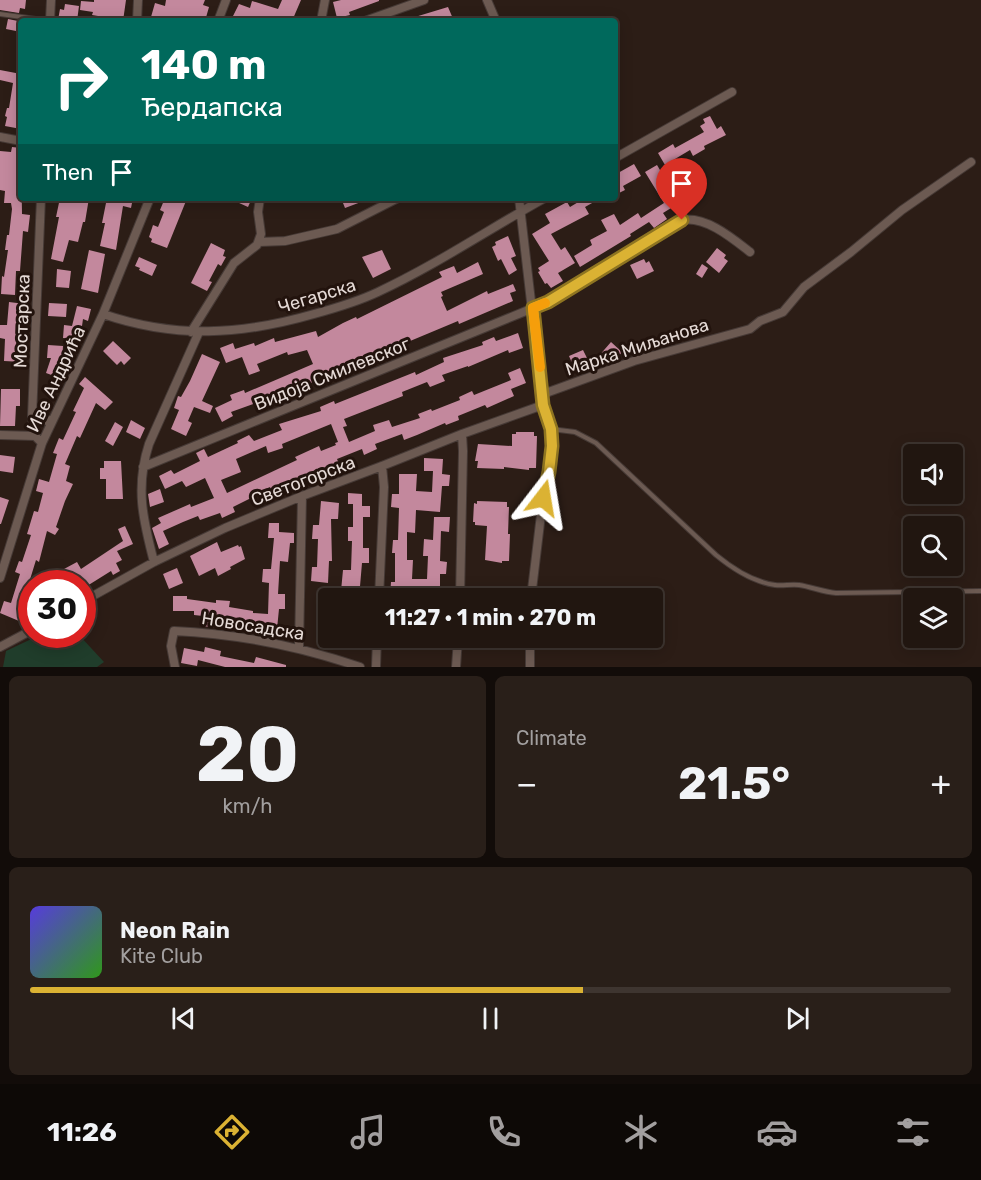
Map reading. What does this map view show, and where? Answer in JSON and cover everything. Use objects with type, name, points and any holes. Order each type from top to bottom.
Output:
[{"type":"street","points":[[50,18],[51,0]]},
{"type":"street","points":[[137,18],[138,0]]},
{"type":"street","points":[[219,18],[226,0]]},
{"type":"street","points":[[322,18],[326,0]]},
{"type":"street","points":[[373,18],[424,0]]},
{"type":"street","points":[[487,0],[495,18]]},
{"type":"street","points":[[618,156],[732,92]]},
{"type":"street","points":[[0,137],[18,140]]},
{"type":"street","name":"Марка Миљанова","points":[[543,394],[634,361],[750,329],[760,321],[783,312],[804,287],[902,210],[971,162]]},
{"type":"street","name":"Мостарска","points":[[35,436],[33,411],[41,201]]},
{"type":"street","name":"Иве Андрића","points":[[0,578],[42,442],[103,314],[149,201]]},
{"type":"street","points":[[154,562],[142,506],[140,483],[148,444],[195,332],[234,263],[253,250],[259,242],[261,234],[258,212],[260,201]]},
{"type":"street","points":[[259,242],[285,241],[337,229],[392,201]]},
{"type":"street","points":[[519,201],[543,405],[551,429],[552,446],[532,588]]},
{"type":"street","name":"Чегарска","points":[[103,314],[134,323],[195,332],[275,325],[350,304],[380,291],[539,201]]},
{"type":"street","name":"Видоја Смилевског","points":[[143,467],[548,302],[682,220],[688,219],[706,224],[723,232],[750,252]]},
{"type":"street","name":"Светогорска","points":[[96,594],[154,562],[225,528],[462,434],[543,405]]},
{"type":"street","points":[[33,411],[38,418],[45,421],[53,419]]},
{"type":"street","points":[[460,588],[462,434]]},
{"type":"street","points":[[0,435],[35,436],[42,442]]},
{"type":"street","points":[[379,588],[384,487],[382,466]]},
{"type":"street","points":[[299,647],[302,496]]},
{"type":"street","name":"Новосадска","points":[[175,667],[171,646],[174,631],[199,632],[299,647],[360,667]]},
{"type":"street","points":[[0,647],[18,637]]},
{"type":"street","points":[[376,667],[377,648]]},
{"type":"street","points":[[456,667],[457,648]]},
{"type":"street","points":[[530,648],[530,667]]},
{"type":"lane","points":[[0,14],[29,18]]},
{"type":"lane","points":[[551,429],[575,432],[596,443],[716,555],[734,568],[760,581],[778,585],[799,585],[829,592],[863,594],[948,590],[981,591]]},
{"type":"green space","points":[[18,645],[18,648],[91,648],[104,662],[97,667],[3,667],[6,651]]},
{"type":"building","points":[[0,0],[26,0],[25,9],[20,8],[19,13],[0,10]]},
{"type":"building","points":[[94,0],[126,0],[123,18],[98,18],[98,16],[92,15],[93,12],[80,10],[81,1],[94,2]]},
{"type":"building","points":[[166,0],[205,0],[203,5],[209,7],[206,18],[151,17],[155,3],[165,6]]},
{"type":"building","points":[[282,0],[301,0],[293,18],[232,18],[239,4],[250,8],[252,1],[278,9]]},
{"type":"building","points":[[341,0],[379,1],[349,12],[350,15],[337,18],[333,2]]},
{"type":"building","points":[[65,4],[79,6],[77,18],[58,18],[60,9],[64,10]]},
{"type":"building","points":[[448,7],[453,18],[412,18]]},
{"type":"building","points":[[8,19],[18,21],[16,31],[6,29]]},
{"type":"building","points":[[0,70],[18,73],[18,128],[5,126],[7,117],[5,116],[9,108],[13,83],[0,80]]},
{"type":"building","points":[[710,116],[717,129],[721,126],[726,135],[704,146],[705,149],[693,156],[690,150],[665,165],[658,153],[673,144],[675,148],[704,132],[700,126],[705,123],[703,119]]},
{"type":"building","points":[[12,147],[18,148],[18,201],[22,201],[22,214],[30,215],[28,232],[23,231],[20,271],[16,271],[15,295],[1,294],[12,209],[11,203],[4,203],[5,191],[0,190],[0,151],[11,152]]},
{"type":"building","points":[[634,164],[641,176],[623,186],[625,190],[618,194],[618,177],[620,176],[618,173]]},
{"type":"building","points":[[657,165],[675,195],[671,197],[676,205],[663,213],[667,219],[654,228],[649,222],[630,234],[631,236],[580,267],[574,256],[592,245],[590,240],[607,231],[601,220],[614,214],[620,225],[638,213],[641,218],[664,203],[645,172]]},
{"type":"building","points":[[59,201],[88,201],[85,222],[83,222],[78,242],[69,240],[63,262],[51,259],[59,217],[56,217]]},
{"type":"building","points":[[106,201],[132,201],[131,208],[123,206],[116,250],[100,246],[105,223],[102,223]]},
{"type":"building","points":[[164,201],[186,201],[167,248],[151,242],[152,239],[149,237],[153,225],[158,227],[164,212],[160,210]]},
{"type":"building","points":[[235,201],[251,201],[248,207]]},
{"type":"building","points":[[342,201],[364,201],[345,208]]},
{"type":"building","points":[[580,201],[596,201],[585,207],[589,214],[551,234],[561,250],[565,247],[575,263],[558,273],[563,281],[551,288],[547,283],[545,284],[538,272],[540,271],[538,268],[549,261],[532,234],[550,223],[545,214],[567,202],[570,207]]},
{"type":"building","points":[[508,236],[516,256],[511,258],[517,270],[509,275],[501,259],[498,261],[492,247],[496,245],[495,242]]},
{"type":"building","points":[[211,243],[225,250],[223,256],[226,257],[221,266],[218,264],[209,281],[212,282],[207,291],[191,283]]},
{"type":"building","points":[[717,248],[726,255],[724,258],[728,261],[719,273],[706,262]]},
{"type":"building","points":[[89,250],[105,254],[98,293],[81,289]]},
{"type":"building","points":[[382,250],[391,269],[373,278],[362,257]]},
{"type":"building","points":[[139,257],[157,265],[152,276],[135,266]]},
{"type":"building","points":[[644,259],[646,263],[649,261],[654,271],[637,279],[630,265]]},
{"type":"building","points":[[478,262],[483,274],[441,292],[447,311],[487,291],[488,294],[513,284],[516,291],[510,293],[513,301],[459,324],[458,321],[391,349],[392,351],[380,356],[378,353],[352,364],[354,368],[340,373],[338,368],[311,378],[313,382],[301,387],[299,383],[270,394],[273,401],[261,407],[259,402],[231,412],[233,416],[222,422],[215,408],[232,400],[230,395],[244,390],[245,393],[313,364],[307,350],[288,355],[287,352],[257,364],[260,371],[249,375],[242,357],[226,363],[220,348],[233,343],[235,349],[254,343],[255,346],[274,338],[275,342],[316,331],[318,337],[442,277],[439,272],[454,266],[457,273]]},
{"type":"building","points":[[702,264],[708,268],[702,278],[696,274]]},
{"type":"building","points":[[57,269],[71,271],[69,288],[56,287]]},
{"type":"building","points":[[9,302],[25,304],[24,311],[27,311],[26,320],[18,319],[16,347],[23,347],[23,362],[4,361],[5,339],[0,338],[0,325],[7,325]]},
{"type":"building","points":[[49,303],[67,304],[66,317],[48,316]]},
{"type":"building","points":[[77,306],[91,309],[88,321],[83,319],[80,340],[63,338],[64,325],[72,326]]},
{"type":"building","points":[[518,333],[523,348],[509,353],[508,350],[442,375],[445,381],[430,387],[427,382],[402,392],[403,396],[344,419],[347,426],[343,427],[349,442],[375,431],[373,425],[389,420],[392,427],[420,418],[418,414],[460,400],[459,397],[472,391],[474,395],[511,380],[508,373],[520,368],[526,383],[511,389],[514,396],[487,408],[485,405],[458,416],[459,420],[446,425],[445,423],[404,440],[402,434],[375,444],[377,449],[364,455],[362,449],[337,459],[339,464],[323,471],[322,467],[279,489],[282,495],[275,498],[270,487],[233,507],[235,512],[222,518],[220,513],[200,520],[198,516],[183,522],[163,531],[169,544],[159,549],[152,528],[161,523],[158,518],[190,504],[191,507],[214,498],[205,478],[186,487],[182,481],[165,489],[159,476],[171,470],[174,474],[200,461],[196,453],[204,449],[208,457],[238,443],[237,441],[249,435],[254,441],[282,430],[279,424],[321,411],[320,407],[334,401],[335,404],[415,372],[416,375],[444,362],[443,358],[483,345],[482,342],[494,337],[496,341]],"holes":[[[331,424],[338,442],[321,451],[319,446],[295,457],[297,460],[227,493],[221,480],[241,472],[236,459],[266,446],[268,453],[283,448],[282,444]]]},
{"type":"building","points":[[113,341],[131,358],[124,365],[121,361],[117,365],[103,351]]},
{"type":"building","points":[[611,342],[622,352],[607,365],[598,357]]},
{"type":"building","points":[[48,345],[63,346],[62,362],[57,377],[46,373],[51,358],[47,358]]},
{"type":"building","points":[[583,350],[590,364],[575,370],[569,356]]},
{"type":"building","points":[[202,354],[220,362],[202,401],[213,406],[210,413],[194,407],[188,421],[192,423],[186,436],[171,429],[179,410],[174,408],[178,396],[181,397]]},
{"type":"building","points":[[85,377],[113,402],[105,410],[96,403],[80,438],[77,436],[65,464],[70,466],[66,481],[73,484],[56,527],[59,529],[55,535],[47,531],[39,562],[36,560],[33,570],[18,570],[18,573],[15,572],[19,561],[22,562],[31,535],[27,534],[34,511],[38,512],[43,493],[36,491],[39,479],[49,482],[57,454],[53,453],[59,438],[63,440],[84,388],[79,384]]},
{"type":"building","points":[[1,389],[20,389],[20,406],[16,406],[15,426],[0,426]]},
{"type":"building","points":[[131,420],[145,428],[140,439],[126,432]]},
{"type":"building","points":[[115,422],[123,427],[113,446],[105,441]]},
{"type":"building","points":[[534,432],[534,436],[537,436],[536,468],[529,468],[529,470],[504,467],[504,469],[477,468],[478,461],[475,461],[478,444],[512,446],[512,434]]},
{"type":"building","points":[[0,455],[15,457],[13,473],[0,471]]},
{"type":"building","points":[[424,458],[443,459],[442,474],[450,475],[449,486],[442,486],[440,512],[416,510],[415,533],[407,532],[407,560],[413,560],[412,579],[427,579],[428,556],[423,556],[424,539],[433,540],[434,517],[450,517],[449,532],[441,531],[440,561],[447,562],[446,574],[440,574],[440,588],[407,586],[407,588],[391,588],[391,582],[395,582],[395,553],[392,553],[393,540],[398,540],[399,508],[391,507],[392,494],[399,494],[399,474],[417,474],[416,491],[432,492],[433,471],[424,471]]},
{"type":"building","points":[[104,461],[121,461],[123,499],[106,499],[106,479],[100,479],[100,468],[104,468]]},
{"type":"building","points":[[160,489],[164,502],[150,507],[148,494]]},
{"type":"building","points":[[348,493],[362,494],[362,506],[370,506],[370,517],[363,517],[363,548],[369,548],[369,563],[362,563],[360,588],[341,588],[343,570],[351,570],[352,541],[348,541],[348,527],[353,527],[353,504],[348,504]]},
{"type":"building","points":[[0,497],[9,500],[1,524],[0,524]]},
{"type":"building","points":[[321,501],[339,503],[338,519],[331,519],[332,561],[329,561],[328,583],[311,581],[312,567],[317,567],[318,539],[312,539],[313,525],[319,525]]},
{"type":"building","points":[[477,501],[507,502],[507,507],[509,507],[508,534],[510,534],[509,561],[502,561],[502,563],[485,560],[487,526],[475,525],[473,522],[474,503],[477,504]]},
{"type":"building","points":[[269,523],[279,523],[279,532],[294,533],[294,543],[290,543],[288,562],[280,561],[278,594],[285,594],[285,609],[279,609],[277,629],[238,625],[239,618],[219,616],[217,628],[203,626],[203,616],[194,615],[194,611],[173,611],[173,596],[187,596],[187,599],[216,603],[216,600],[230,601],[229,607],[268,614],[269,583],[262,582],[263,569],[271,569],[274,538],[268,538]]},
{"type":"building","points":[[125,526],[133,544],[117,551],[122,560],[116,563],[120,571],[113,575],[111,571],[96,580],[96,570],[64,570],[77,562],[81,569],[123,541],[118,529]]},
{"type":"building","points":[[217,542],[221,552],[238,545],[241,546],[245,559],[218,576],[215,568],[199,576],[190,556]]},
{"type":"building","points":[[177,568],[183,583],[169,589],[163,574]]},
{"type":"building","points":[[18,580],[18,621],[0,613],[4,601],[11,603]]},
{"type":"building","points":[[205,647],[221,651],[220,656],[254,663],[256,657],[286,665],[286,667],[225,667],[198,660],[197,666],[181,663],[184,648],[204,652]]},
{"type":"slow traffic","points":[[540,367],[533,308],[545,303]]},
{"type":"route","points":[[543,498],[552,446],[551,429],[543,405],[533,308],[548,302],[682,220]]}]
